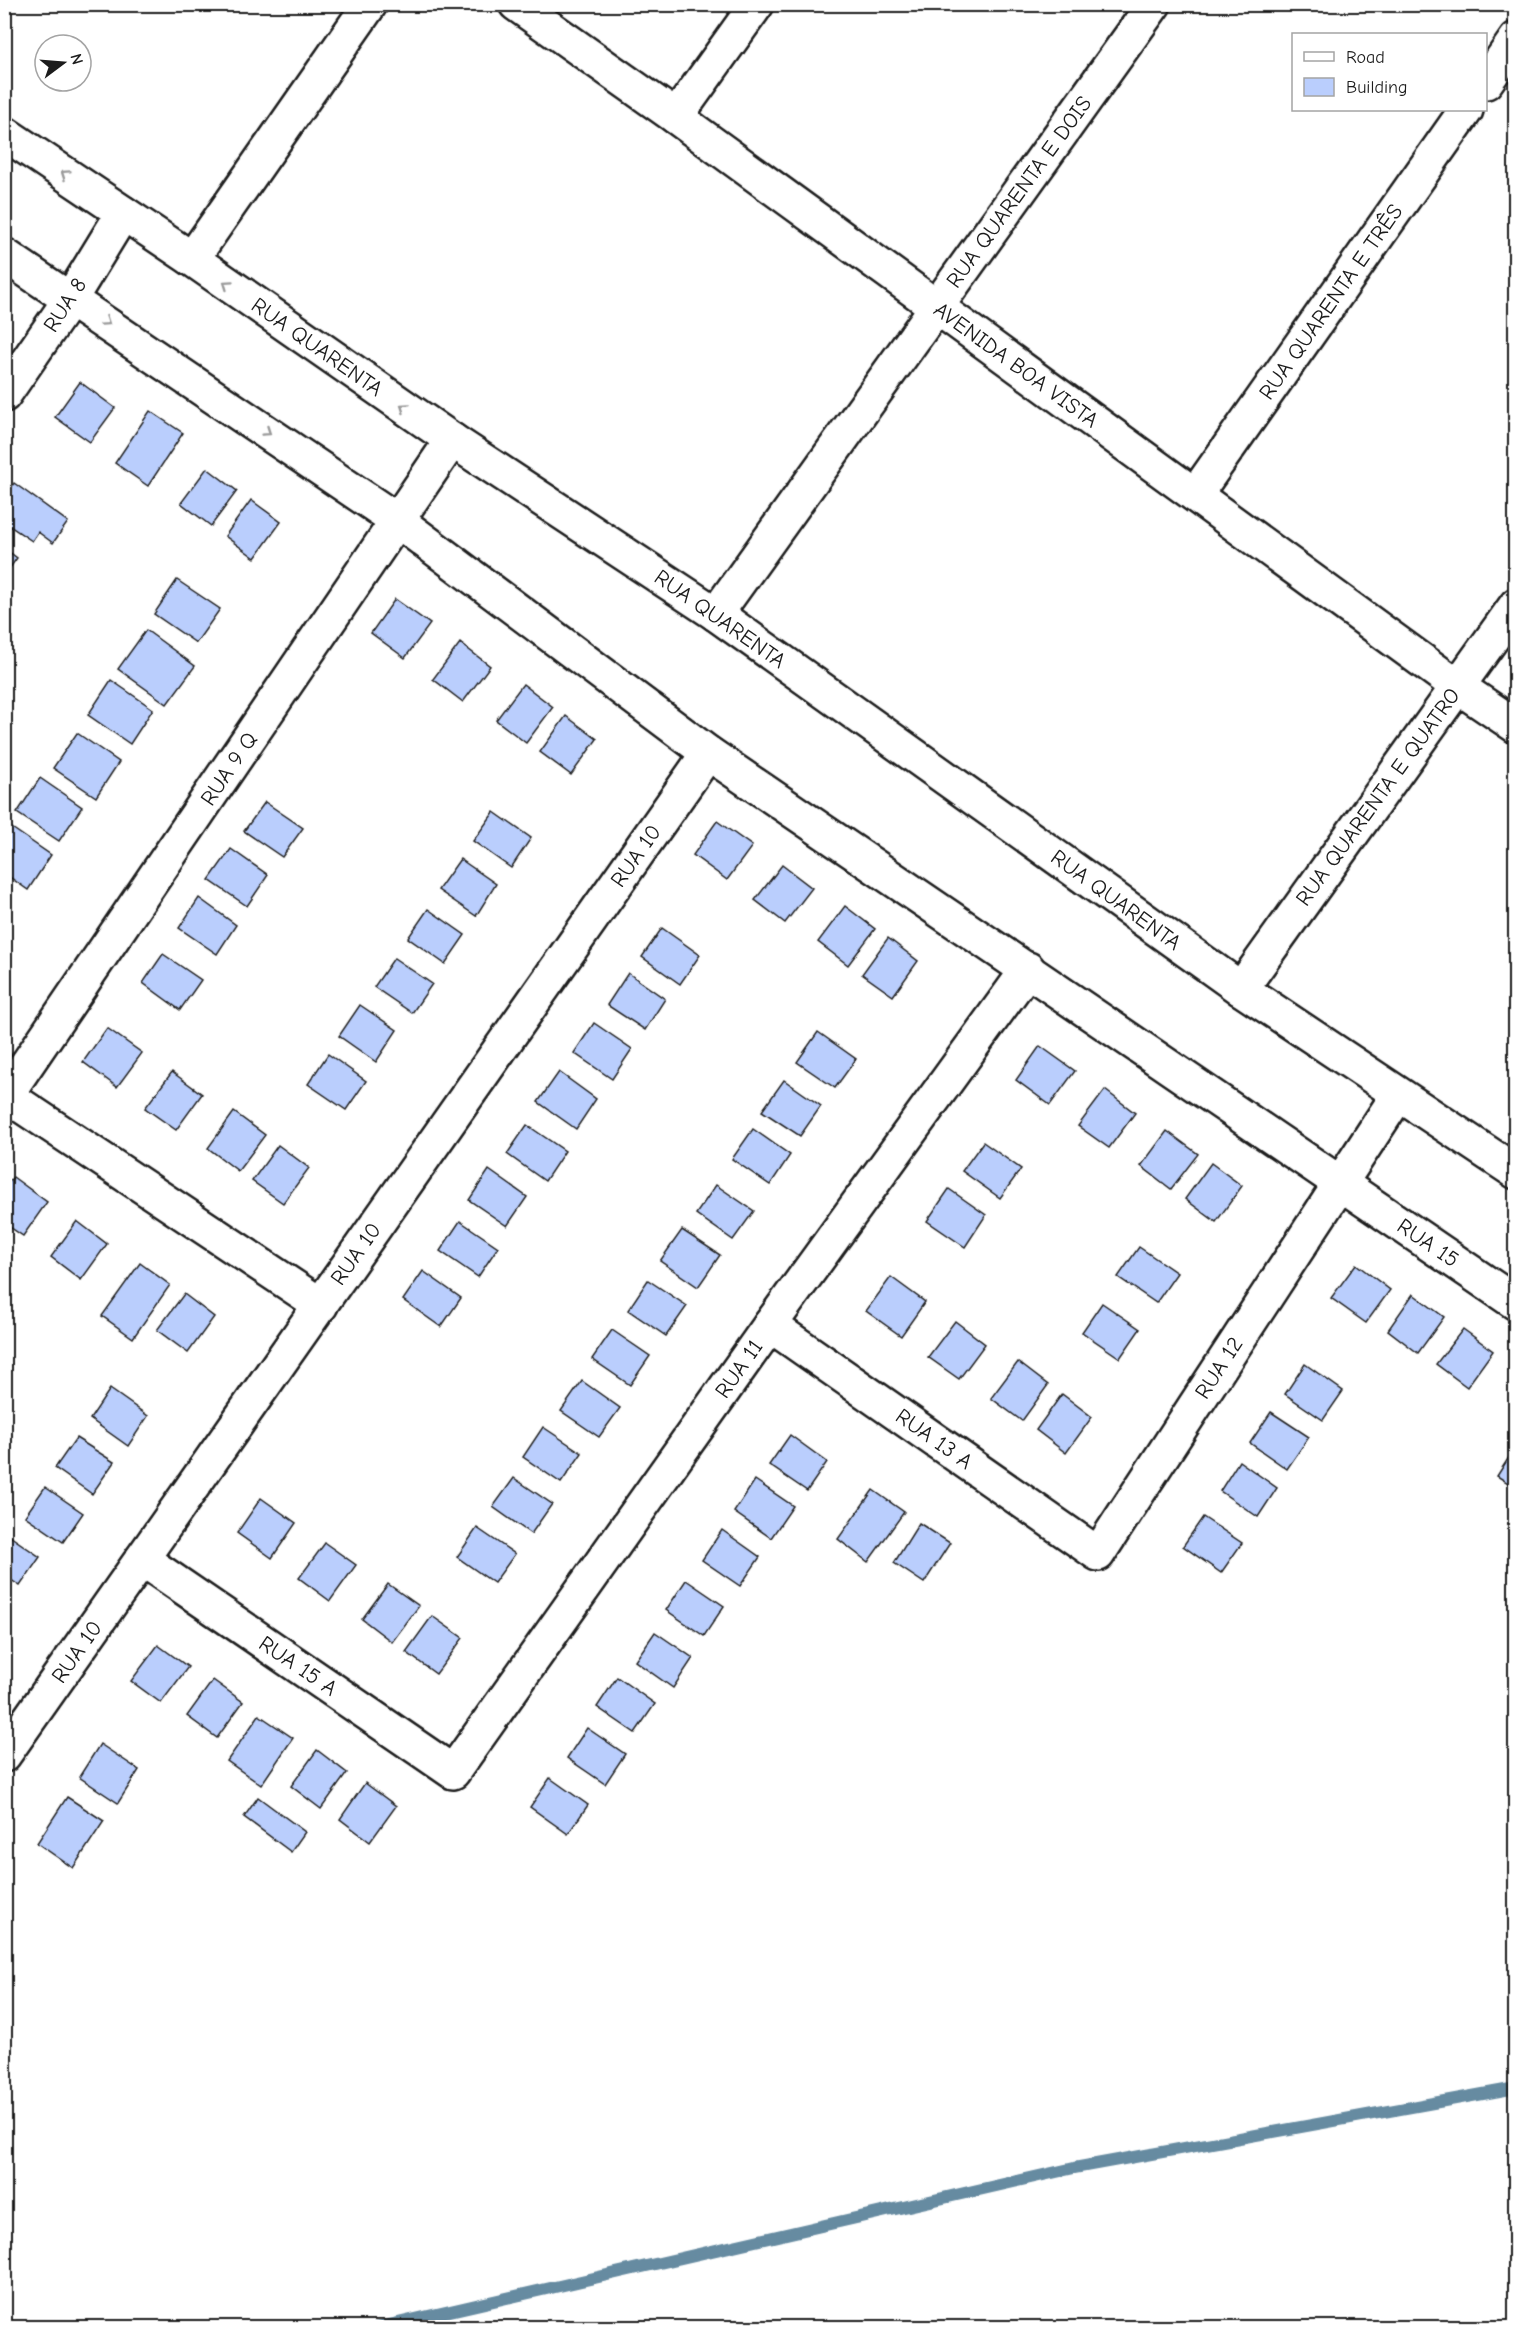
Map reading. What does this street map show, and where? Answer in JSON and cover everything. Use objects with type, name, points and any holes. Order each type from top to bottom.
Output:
[{"type":"street","points":[[192,260],[370,4]]},
{"type":"street","name":"AVENIDA BOA VISTA","points":[[516,4],[676,117],[1515,726]]},
{"type":"street","points":[[676,117],[757,4]]},
{"type":"street","name":"RUA QUARENTA E DOIS","points":[[716,614],[1154,4]]},
{"type":"street","points":[[1487,79],[1515,39]]},
{"type":"street","name":"RUA QUARENTA E TRÊS","points":[[1195,495],[1465,111]]},
{"type":"street","name":"RUA QUARENTA","points":[[4,134],[192,260],[452,440],[716,614],[1241,989],[1515,1172]]},
{"type":"street","name":"RUA 8","points":[[4,394],[71,298],[123,213]]},
{"type":"street","name":"RUA 15","points":[[4,255],[71,298],[398,521],[708,753],[1515,1303]]},
{"type":"street","name":"RUA 9 Q","points":[[5,1095],[452,440]]},
{"type":"street","name":"RUA QUARENTA E QUATRO","points":[[1241,989],[1515,605]]},
{"type":"street","name":"RUA 10","points":[[4,1755],[708,753]]},
{"type":"street","name":"RUA 11","points":[[453,1772],[770,1325],[1028,969]]},
{"type":"street","points":[[5,1095],[321,1305]]},
{"type":"street","name":"RUA 12","points":[[1098,1554],[1398,1095]]},
{"type":"street","name":"RUA 13 A","points":[[770,1325],[1098,1554]]},
{"type":"street","name":"RUA 15 A","points":[[142,1559],[453,1772]]},
{"type":"building","points":[[80,382],[115,408],[90,442],[55,417]]},
{"type":"building","points":[[150,411],[183,433],[148,486],[115,463]]},
{"type":"building","points":[[207,468],[237,491],[211,526],[181,503]]},
{"type":"building","points":[[14,483],[68,522],[53,543],[38,532],[32,541],[4,522],[4,497]]},
{"type":"building","points":[[251,500],[281,522],[255,558],[225,536]]},
{"type":"building","points":[[4,548],[17,558],[4,576]]},
{"type":"building","points":[[177,580],[220,609],[196,643],[154,614]]},
{"type":"building","points":[[395,599],[430,624],[405,658],[371,633]]},
{"type":"building","points":[[146,630],[195,666],[167,704],[118,669]]},
{"type":"building","points":[[460,643],[490,666],[463,702],[433,679]]},
{"type":"building","points":[[111,680],[153,709],[130,744],[88,715]]},
{"type":"building","points":[[523,684],[553,707],[526,743],[496,720]]},
{"type":"building","points":[[566,716],[597,739],[571,775],[540,752]]},
{"type":"building","points":[[77,733],[119,762],[96,797],[53,768]]},
{"type":"building","points":[[40,778],[82,807],[59,841],[17,813]]},
{"type":"building","points":[[265,802],[303,828],[282,857],[244,831]]},
{"type":"building","points":[[494,812],[531,838],[511,868],[473,841]]},
{"type":"building","points":[[717,821],[752,846],[727,880],[693,855]]},
{"type":"building","points":[[9,826],[51,855],[28,890],[4,873],[4,833]]},
{"type":"building","points":[[231,849],[268,875],[247,906],[209,880]]},
{"type":"building","points":[[460,859],[496,884],[476,916],[438,890]]},
{"type":"building","points":[[782,865],[812,888],[785,923],[755,900]]},
{"type":"building","points":[[199,898],[236,925],[217,954],[179,928]]},
{"type":"building","points":[[845,906],[875,929],[848,965],[818,942]]},
{"type":"building","points":[[428,909],[465,935],[445,964],[408,938]]},
{"type":"building","points":[[662,928],[700,955],[680,984],[642,957]]},
{"type":"building","points":[[888,938],[918,961],[893,996],[862,974]]},
{"type":"building","points":[[163,954],[201,980],[180,1010],[143,983]]},
{"type":"building","points":[[394,958],[432,984],[412,1013],[374,987]]},
{"type":"building","points":[[628,973],[665,999],[645,1030],[607,1005]]},
{"type":"building","points":[[360,1005],[397,1030],[376,1062],[339,1036]]},
{"type":"building","points":[[594,1023],[632,1049],[612,1079],[574,1053]]},
{"type":"building","points":[[107,1028],[142,1053],[117,1087],[83,1062]]},
{"type":"building","points":[[818,1032],[856,1059],[835,1088],[797,1062]]},
{"type":"building","points":[[1040,1046],[1075,1071],[1050,1105],[1016,1080]]},
{"type":"building","points":[[328,1054],[366,1081],[346,1110],[308,1084]]},
{"type":"building","points":[[172,1072],[202,1094],[176,1130],[145,1108]]},
{"type":"building","points":[[559,1072],[596,1099],[576,1129],[538,1102]]},
{"type":"building","points":[[784,1080],[821,1106],[800,1136],[762,1111]]},
{"type":"building","points":[[1105,1090],[1135,1113],[1109,1148],[1078,1126]]},
{"type":"building","points":[[234,1112],[265,1135],[238,1171],[208,1148]]},
{"type":"building","points":[[527,1125],[565,1151],[545,1181],[507,1154]]},
{"type":"building","points":[[753,1129],[790,1155],[770,1185],[732,1159]]},
{"type":"building","points":[[1167,1131],[1198,1154],[1171,1189],[1141,1166]]},
{"type":"building","points":[[983,1142],[1021,1169],[1000,1198],[962,1171]]},
{"type":"building","points":[[278,1145],[309,1168],[283,1203],[252,1181]]},
{"type":"building","points":[[1211,1163],[1242,1186],[1216,1222],[1185,1199]]},
{"type":"building","points":[[489,1170],[527,1197],[507,1226],[469,1200]]},
{"type":"building","points":[[13,1177],[47,1202],[23,1236],[4,1223],[4,1188]]},
{"type":"building","points":[[716,1185],[754,1211],[733,1240],[696,1214]]},
{"type":"building","points":[[949,1189],[986,1215],[965,1247],[927,1221]]},
{"type":"building","points":[[77,1221],[107,1244],[81,1280],[51,1257]]},
{"type":"building","points":[[460,1221],[498,1247],[478,1277],[440,1251]]},
{"type":"building","points":[[682,1230],[720,1255],[698,1287],[660,1261]]},
{"type":"building","points":[[1139,1247],[1177,1273],[1156,1303],[1118,1277]]},
{"type":"building","points":[[140,1263],[170,1285],[133,1338],[102,1316]]},
{"type":"building","points":[[1356,1264],[1390,1290],[1366,1323],[1331,1298]]},
{"type":"building","points":[[423,1271],[461,1298],[441,1327],[403,1300]]},
{"type":"building","points":[[891,1277],[925,1302],[901,1336],[866,1311]]},
{"type":"building","points":[[648,1280],[687,1306],[666,1336],[628,1310]]},
{"type":"building","points":[[184,1294],[214,1317],[188,1353],[157,1330]]},
{"type":"building","points":[[1413,1294],[1444,1317],[1418,1353],[1388,1330]]},
{"type":"building","points":[[1102,1303],[1140,1329],[1120,1358],[1082,1332]]},
{"type":"building","points":[[955,1321],[985,1344],[959,1379],[928,1357]]},
{"type":"building","points":[[1463,1329],[1493,1351],[1467,1387],[1436,1364]]},
{"type":"building","points":[[612,1330],[650,1356],[630,1385],[592,1359]]},
{"type":"building","points":[[1018,1362],[1048,1385],[1022,1421],[991,1398]]},
{"type":"building","points":[[1305,1364],[1343,1391],[1323,1420],[1285,1394]]},
{"type":"building","points":[[582,1381],[620,1408],[599,1437],[561,1411]]},
{"type":"building","points":[[110,1389],[148,1416],[128,1446],[90,1419]]},
{"type":"building","points":[[1062,1394],[1092,1417],[1066,1453],[1036,1430]]},
{"type":"building","points":[[1271,1412],[1309,1437],[1287,1469],[1250,1443]]},
{"type":"building","points":[[543,1427],[582,1453],[561,1483],[523,1457]]},
{"type":"building","points":[[790,1435],[827,1462],[807,1491],[769,1465]]},
{"type":"building","points":[[76,1438],[114,1462],[92,1494],[55,1468]]},
{"type":"building","points":[[1513,1451],[1516,1453],[1516,1488],[1497,1476]]},
{"type":"building","points":[[1239,1461],[1277,1488],[1258,1517],[1220,1491]]},
{"type":"building","points":[[514,1478],[552,1504],[531,1534],[493,1507]]},
{"type":"building","points":[[755,1480],[793,1506],[771,1538],[734,1512]]},
{"type":"building","points":[[45,1487],[83,1513],[63,1542],[25,1516]]},
{"type":"building","points":[[873,1490],[904,1512],[868,1562],[838,1539]]},
{"type":"building","points":[[261,1498],[296,1523],[272,1558],[237,1533]]},
{"type":"building","points":[[1203,1517],[1242,1543],[1221,1573],[1183,1546]]},
{"type":"building","points":[[919,1523],[950,1543],[924,1583],[894,1563]]},
{"type":"building","points":[[477,1528],[515,1554],[494,1583],[457,1557]]},
{"type":"building","points":[[722,1530],[760,1557],[740,1586],[702,1560]]},
{"type":"building","points":[[4,1532],[40,1557],[20,1586],[4,1575]]},
{"type":"building","points":[[325,1543],[356,1565],[330,1601],[299,1578]]},
{"type":"building","points":[[686,1580],[724,1606],[704,1636],[666,1610]]},
{"type":"building","points":[[388,1584],[419,1606],[392,1642],[362,1619]]},
{"type":"building","points":[[432,1616],[463,1638],[436,1674],[406,1652]]},
{"type":"building","points":[[655,1632],[693,1658],[673,1688],[635,1661]]},
{"type":"building","points":[[158,1645],[188,1667],[161,1703],[131,1681]]},
{"type":"building","points":[[617,1677],[655,1704],[635,1733],[597,1707]]},
{"type":"building","points":[[213,1680],[243,1702],[217,1738],[187,1716]]},
{"type":"building","points":[[259,1715],[293,1738],[261,1785],[227,1761]]},
{"type":"building","points":[[587,1728],[625,1754],[605,1784],[567,1758]]},
{"type":"building","points":[[100,1744],[139,1770],[118,1803],[79,1777]]},
{"type":"building","points":[[317,1750],[347,1773],[321,1809],[291,1786]]},
{"type":"building","points":[[550,1778],[588,1805],[568,1834],[530,1807]]},
{"type":"building","points":[[365,1783],[396,1806],[370,1842],[340,1819]]},
{"type":"building","points":[[67,1797],[104,1821],[73,1868],[37,1843]]},
{"type":"building","points":[[258,1797],[305,1832],[291,1852],[244,1817]]},
{"type":"waterway","points":[[376,2328],[1074,2168],[1516,2088]]}]
